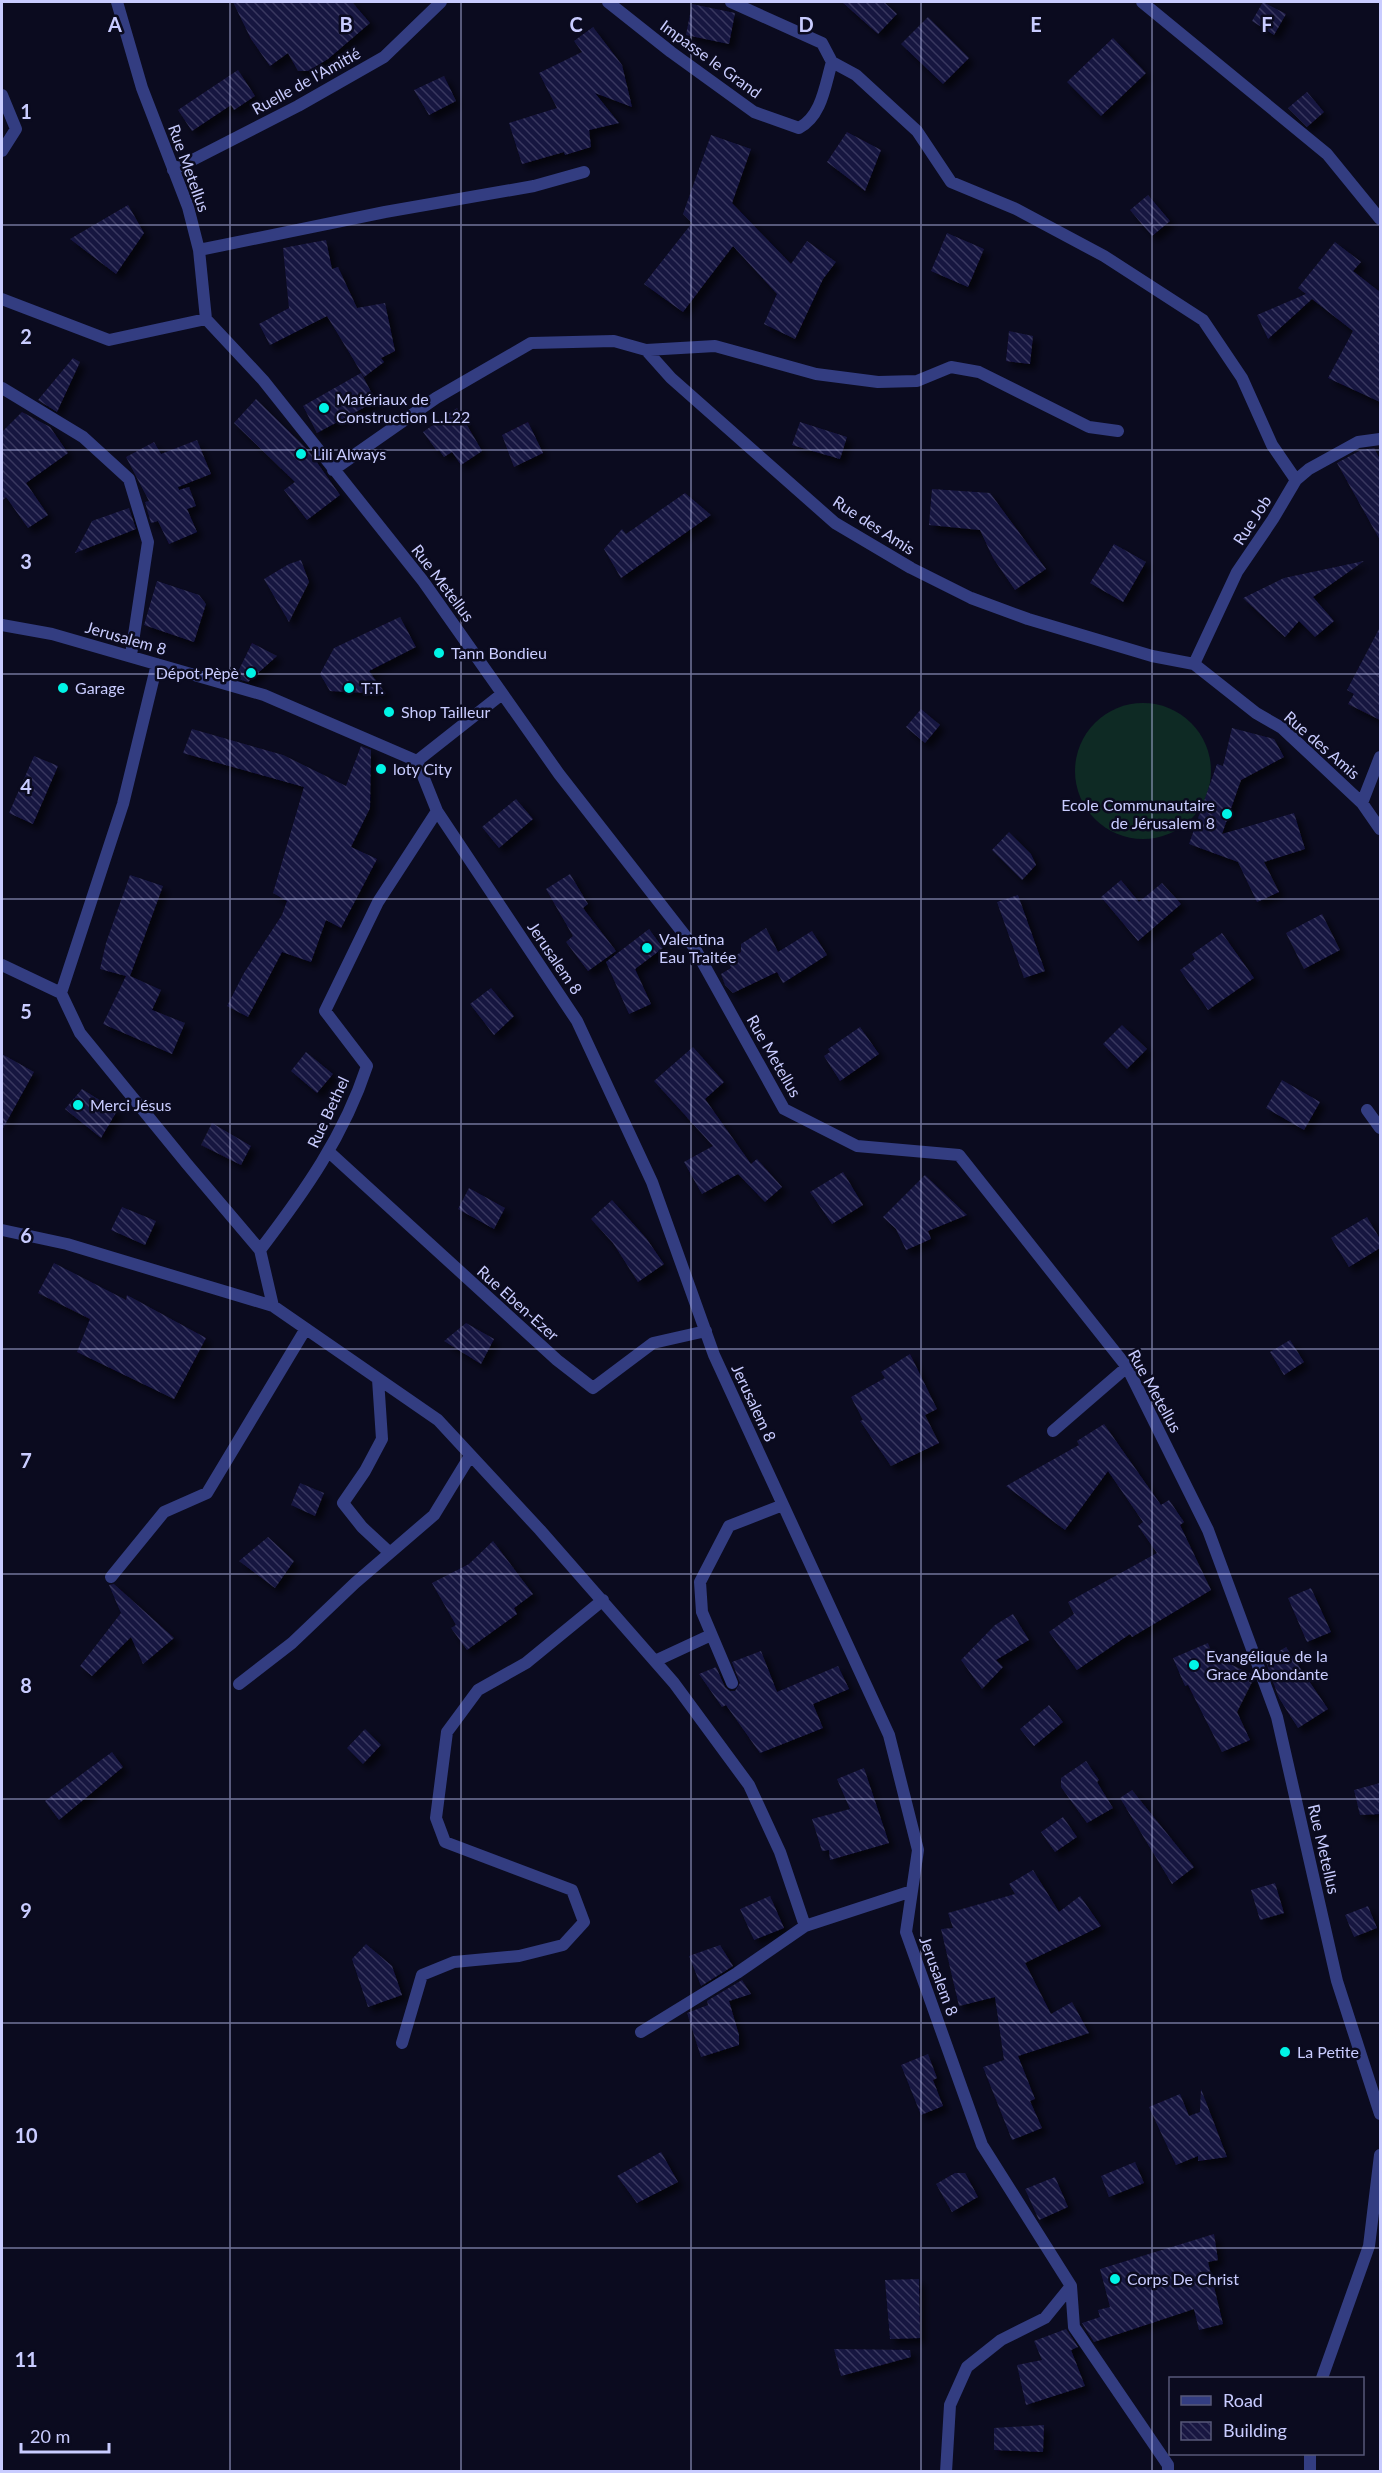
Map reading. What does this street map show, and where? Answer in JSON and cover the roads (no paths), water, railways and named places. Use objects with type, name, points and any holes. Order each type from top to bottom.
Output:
[{"type":"street","name":"Rue Metellus","points":[[117,2],[142,88],[188,207],[199,250],[206,319],[263,380],[423,582],[560,774],[694,947],[784,1109],[857,1146],[959,1155],[1127,1366],[1208,1530],[1277,1717],[1337,1981],[1380,2114]]},
{"type":"street","name":"Ruelle de l'Amitié","points":[[173,170],[297,106],[384,57],[441,2]]},
{"type":"street","name":"Impasse le Grand","points":[[608,2],[671,52],[754,112],[799,128],[809,123],[817,110],[832,62]]},
{"type":"street","points":[[731,2],[822,43],[832,62],[856,75],[917,131],[951,182],[1016,209],[1104,256],[1203,320],[1242,378],[1272,445],[1296,480]]},
{"type":"street","points":[[1142,2],[1327,154],[1380,219]]},
{"type":"street","points":[[2,95],[16,129],[2,151]]},
{"type":"street","points":[[199,250],[534,186],[584,172]]},
{"type":"street","points":[[2,299],[109,340],[206,319]]},
{"type":"street","points":[[333,470],[436,398],[531,343],[614,341],[646,350],[715,346],[816,374],[878,382],[917,381],[951,367],[979,372],[1089,427],[1118,431]]},
{"type":"street","name":"Rue des Amis","points":[[646,350],[671,378],[835,523],[911,568],[971,598],[1028,619],[1152,656],[1194,664],[1256,713],[1282,728],[1362,803],[1380,830]]},
{"type":"street","points":[[2,387],[82,437],[129,479],[148,542],[131,655]]},
{"type":"street","name":"Rue Job","points":[[1194,664],[1237,572],[1296,480],[1309,469],[1358,442],[1380,439]]},
{"type":"street","name":"Jerusalem 8","points":[[2,625],[52,634],[131,655],[264,695],[417,761],[437,811],[578,1021],[652,1182],[705,1331],[889,1735],[918,1850],[906,1932],[982,2145],[1071,2286],[1074,2327],[1167,2469]]},
{"type":"street","points":[[61,993],[123,804],[157,664]]},
{"type":"street","points":[[417,761],[502,694]]},
{"type":"street","points":[[1362,803],[1380,757]]},
{"type":"street","name":"Rue Bethel","points":[[260,1250],[297,1201],[329,1152],[355,1101],[367,1066],[325,1011],[378,902],[437,811]]},
{"type":"street","points":[[2,964],[61,993],[80,1033],[260,1250],[273,1306]]},
{"type":"street","points":[[1367,1110],[1380,1128]]},
{"type":"street","name":"Rue Eben-Ezer","points":[[329,1152],[557,1360],[593,1388],[653,1343],[705,1331]]},
{"type":"street","points":[[2,1230],[67,1244],[273,1306],[438,1420],[603,1600],[674,1683],[749,1785],[780,1852],[805,1926]]},
{"type":"street","points":[[111,1577],[164,1512],[207,1493],[305,1330]]},
{"type":"street","points":[[1053,1431],[1127,1366]]},
{"type":"street","points":[[378,1379],[382,1439],[343,1503],[362,1527],[390,1553]]},
{"type":"street","points":[[239,1683],[292,1643],[434,1515],[471,1456]]},
{"type":"street","points":[[732,1683],[702,1612],[700,1582],[729,1526],[783,1505]]},
{"type":"street","points":[[402,2043],[422,1975],[454,1962],[519,1956],[562,1945],[585,1922],[572,1890],[445,1842],[436,1818],[447,1732],[478,1689],[525,1663],[603,1600]]},
{"type":"street","points":[[655,1661],[711,1635]]},
{"type":"street","points":[[641,2032],[737,1973],[805,1926],[912,1891]]},
{"type":"street","points":[[1323,2377],[1369,2246],[1380,2155]]},
{"type":"street","points":[[946,2472],[950,2405],[967,2367],[1001,2340],[1045,2318],[1071,2286]]},
{"type":"street","points":[[1310,2455],[1310,2472]]},
{"type":"place","name":"Matériaux de Construction L.L22","points":[[324,408]]},
{"type":"place","name":"Lili Always","points":[[301,454]]},
{"type":"place","name":"Tann Bondieu","points":[[439,653]]},
{"type":"place","name":"Dépot Pèpè","points":[[251,673]]},
{"type":"place","name":"Garage","points":[[63,688]]},
{"type":"place","name":"T.T.","points":[[349,688]]},
{"type":"place","name":"Shop Tailleur","points":[[389,712]]},
{"type":"place","name":"loty City","points":[[381,769]]},
{"type":"place","name":"Ecole Communautaire de Jérusalem 8","points":[[1227,814]]},
{"type":"place","name":"Valentina Eau Traitée","points":[[647,948]]},
{"type":"place","name":"Merci Jésus","points":[[78,1105]]},
{"type":"place","name":"Evangélique de la Grace Abondante","points":[[1194,1665]]},
{"type":"place","name":"La Petite","points":[[1285,2052]]},
{"type":"place","name":"Corps De Christ","points":[[1115,2279]]}]
